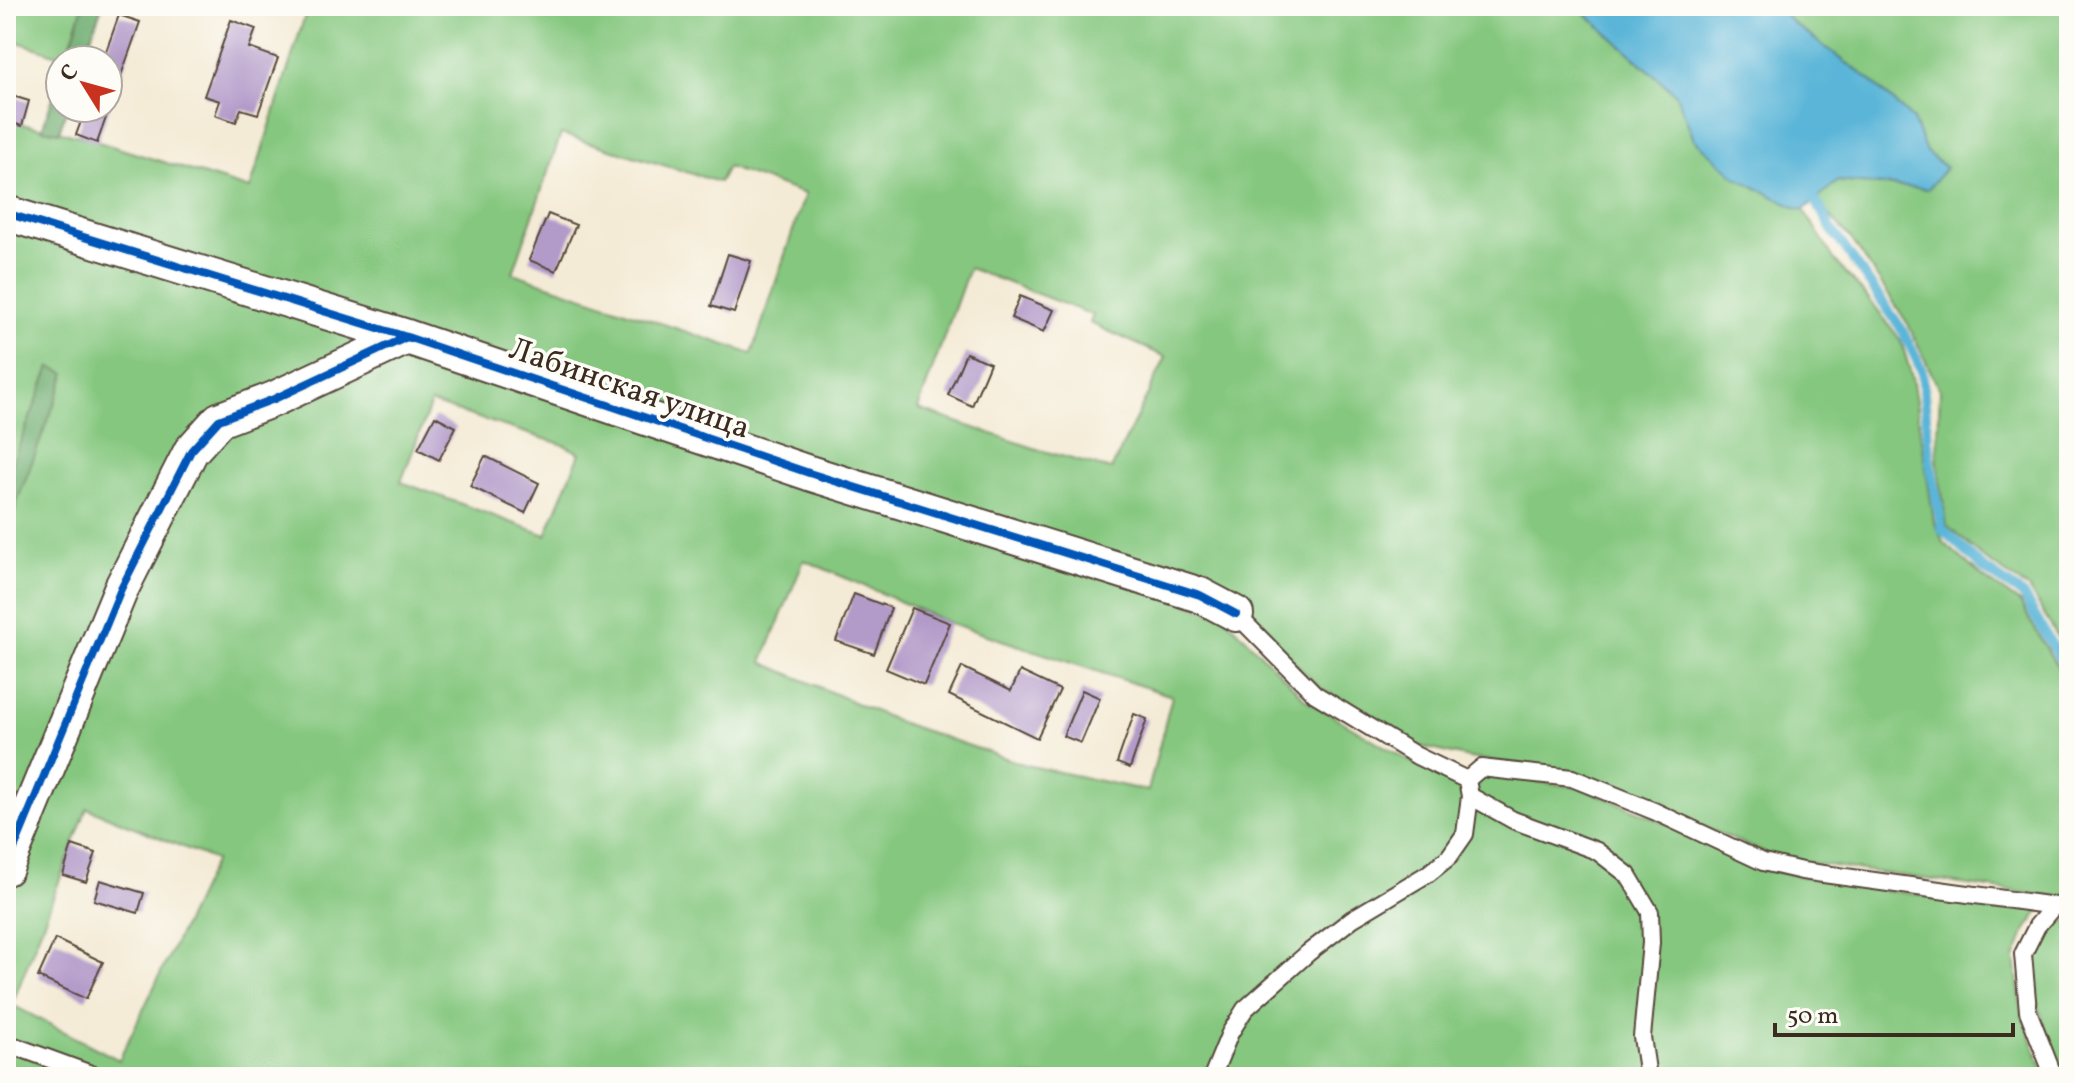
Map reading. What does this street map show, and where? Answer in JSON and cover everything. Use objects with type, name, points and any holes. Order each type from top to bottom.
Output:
[{"type":"street","name":"Лабинская улица","points":[[6,213],[407,337],[809,473],[1200,595],[1236,614]]},
{"type":"street","points":[[6,868],[121,589],[191,451],[219,420],[274,399],[407,337]]},
{"type":"lane","points":[[1236,614],[1315,694],[1469,788],[1513,820],[1597,851],[1628,875],[1650,912],[1651,943],[1642,1037],[1648,1077]]},
{"type":"lane","points":[[1212,1077],[1230,1033],[1245,1009],[1352,919],[1429,873],[1449,857],[1465,834],[1469,788],[1481,768],[1572,778],[1654,811],[1763,862],[1802,871],[2061,907]]},
{"type":"lane","points":[[2054,1077],[2028,1011],[2023,954],[2037,926],[2061,907]]},
{"type":"lane","points":[[6,1043],[99,1077]]},
{"type":"green space","points":[[8,6],[83,6],[71,44],[44,44],[44,51],[6,38]]},
{"type":"green space","points":[[83,6],[102,6],[89,44],[71,44]]},
{"type":"green space","points":[[308,6],[1577,6],[1676,94],[1694,139],[1796,208],[1804,210],[1834,259],[1901,341],[1912,377],[1934,522],[1945,544],[1984,578],[2020,603],[2069,687],[2069,899],[1776,858],[1577,772],[1469,758],[1415,745],[1319,687],[1245,613],[6,200],[6,121],[76,135],[250,189]],"holes":[[[561,134],[719,182],[727,167],[805,194],[752,354],[513,273]],[[969,268],[1093,315],[1090,323],[1166,357],[1111,470],[918,409]]]},
{"type":"green space","points":[[1776,6],[2069,6],[2069,656],[2028,588],[1987,561],[1947,526],[1937,461],[1940,391],[1908,324],[1852,240],[1816,201],[1837,181],[1928,189],[1945,167],[1926,152],[1913,120],[1871,81],[1794,24]]},
{"type":"green space","points":[[44,123],[62,124],[59,132],[42,129]]},
{"type":"green space","points":[[6,218],[385,340],[213,417],[6,853],[6,541],[18,499],[65,373],[50,368],[6,479]]},
{"type":"green space","points":[[421,351],[1224,616],[1306,700],[1418,766],[1477,794],[1475,783],[1484,774],[1582,788],[1661,821],[1759,869],[1882,890],[2040,910],[2027,928],[2015,958],[2022,1015],[2046,1077],[6,1077],[6,881],[138,568],[225,424],[368,362]],"holes":[[[431,403],[564,445],[580,453],[546,535],[401,482]],[[804,560],[950,623],[1172,696],[1148,791],[1026,765],[899,722],[762,662]],[[87,808],[215,860],[119,1060],[12,1005]]]},
{"type":"green space","points":[[50,367],[66,373],[18,499],[6,541],[6,479]]},
{"type":"green space","points":[[2059,921],[2069,921],[2069,1077],[2064,1077],[2041,1016],[2032,969],[2037,945]]},
{"type":"water","points":[[1577,6],[1776,6],[1794,24],[1871,81],[1913,120],[1926,152],[1946,168],[1928,189],[1838,181],[1804,210],[1796,208],[1737,178],[1694,139],[1676,94]]},
{"type":"building","points":[[119,15],[140,22],[124,67],[124,44],[109,44]]},
{"type":"building","points":[[231,20],[256,29],[249,48],[278,58],[258,114],[241,109],[236,122],[215,115],[220,101],[204,96]]},
{"type":"building","points":[[6,94],[29,101],[22,126],[6,121]]},
{"type":"building","points":[[80,124],[104,124],[97,143],[76,135]]},
{"type":"building","points":[[548,214],[576,225],[556,271],[529,260]]},
{"type":"building","points":[[728,254],[751,261],[734,313],[711,306]]},
{"type":"building","points":[[1020,296],[1054,310],[1044,332],[1011,318]]},
{"type":"building","points":[[966,353],[990,363],[972,406],[948,395]]},
{"type":"building","points":[[435,416],[456,427],[439,460],[418,449]]},
{"type":"building","points":[[485,456],[539,483],[525,513],[470,486]]},
{"type":"building","points":[[854,594],[891,608],[874,654],[836,641]]},
{"type":"building","points":[[912,608],[950,623],[924,685],[886,669]]},
{"type":"building","points":[[962,667],[1011,691],[1020,671],[1060,690],[1037,738],[949,695]]},
{"type":"building","points":[[1082,690],[1100,698],[1081,743],[1063,736]]},
{"type":"building","points":[[1134,714],[1147,719],[1130,768],[1117,763]]},
{"type":"building","points":[[72,845],[96,853],[86,882],[63,875]]},
{"type":"building","points":[[100,880],[144,893],[138,913],[94,900]]},
{"type":"building","points":[[55,939],[103,962],[86,999],[38,977]]},
{"type":"waterway","points":[[1816,201],[1830,227],[1903,331],[1922,371],[1930,462],[1942,529],[1983,568],[2022,594],[2069,674]]},
{"type":"cycle path","points":[[6,213],[407,337],[809,473],[1200,595],[1236,614]]},
{"type":"cycle path","points":[[6,868],[121,589],[191,451],[219,420],[274,399],[407,337]]}]
